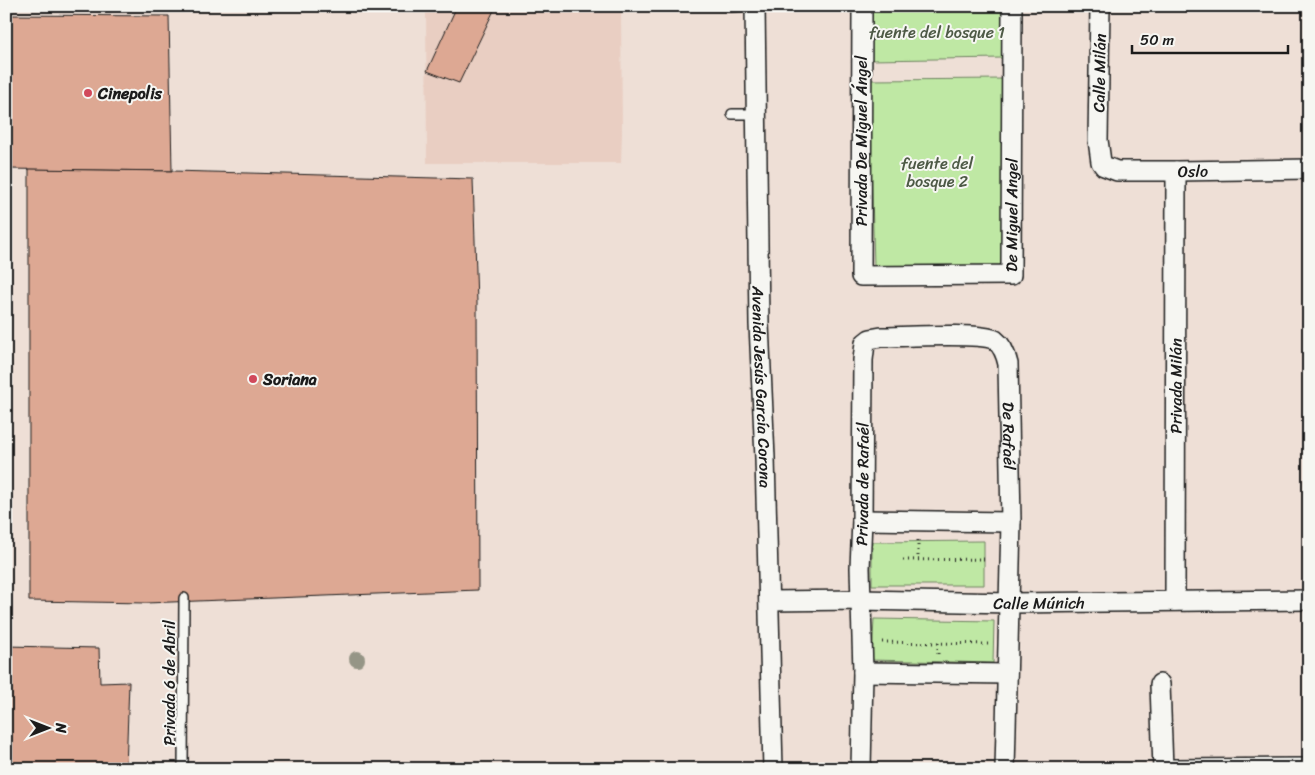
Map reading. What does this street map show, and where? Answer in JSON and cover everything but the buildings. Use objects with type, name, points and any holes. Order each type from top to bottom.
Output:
[{"type":"street","name":"Avenida Jesús García Corona","points":[[756,6],[759,324],[766,458],[773,769]]},
{"type":"street","name":"Privada De Miguel Ángel","points":[[861,276],[862,6]]},
{"type":"street","name":"De Miguel Angel","points":[[861,276],[1011,275],[1012,6]]},
{"type":"street","name":"Calle Milán","points":[[1098,140],[1100,6]]},
{"type":"street","name":"Oslo","points":[[1098,140],[1101,162],[1104,166],[1117,171],[1309,168]]},
{"type":"street","name":"Privada Milán","points":[[1174,601],[1176,171]]},
{"type":"street","name":"Privada de Rafaél","points":[[861,769],[863,672],[860,600],[864,343],[870,339],[881,337],[962,336],[992,339],[1002,349]]},
{"type":"street","name":"De Rafaél","points":[[1002,349],[1008,364],[1011,522],[1005,769]]},
{"type":"street","points":[[862,520],[1011,522]]},
{"type":"street","name":"Calle Múnich","points":[[769,601],[1309,600]]},
{"type":"street","points":[[863,672],[1007,674]]},
{"type":"street","points":[[1160,684],[1163,769]]},
{"type":"street","points":[[1173,769],[1309,768]]},
{"type":"lane","points":[[730,7],[743,6]]},
{"type":"lane","points":[[732,114],[757,114]]},
{"type":"lane","name":"Privada 6 de Abril","points":[[183,769],[184,598]]},
{"type":"path","points":[[918,539],[918,560]]},
{"type":"path","points":[[903,560],[986,559]]},
{"type":"path","points":[[881,642],[994,644]]},
{"type":"shaded area","points":[[426,6],[621,7],[621,163],[427,163]]},
{"type":"green space","name":"fuente del bosque 1","points":[[870,6],[1003,6],[1003,58],[870,60]]},
{"type":"green space","name":"fuente del bosque 2","points":[[1005,79],[1002,265],[874,267],[869,80]]},
{"type":"green space","points":[[984,541],[984,585],[872,585],[872,542]]},
{"type":"green space","points":[[874,619],[994,621],[993,663],[872,660]]},
{"type":"place","name":"Cinepolis","points":[[88,93]]},
{"type":"place","name":"Soriana","points":[[253,379]]}]
